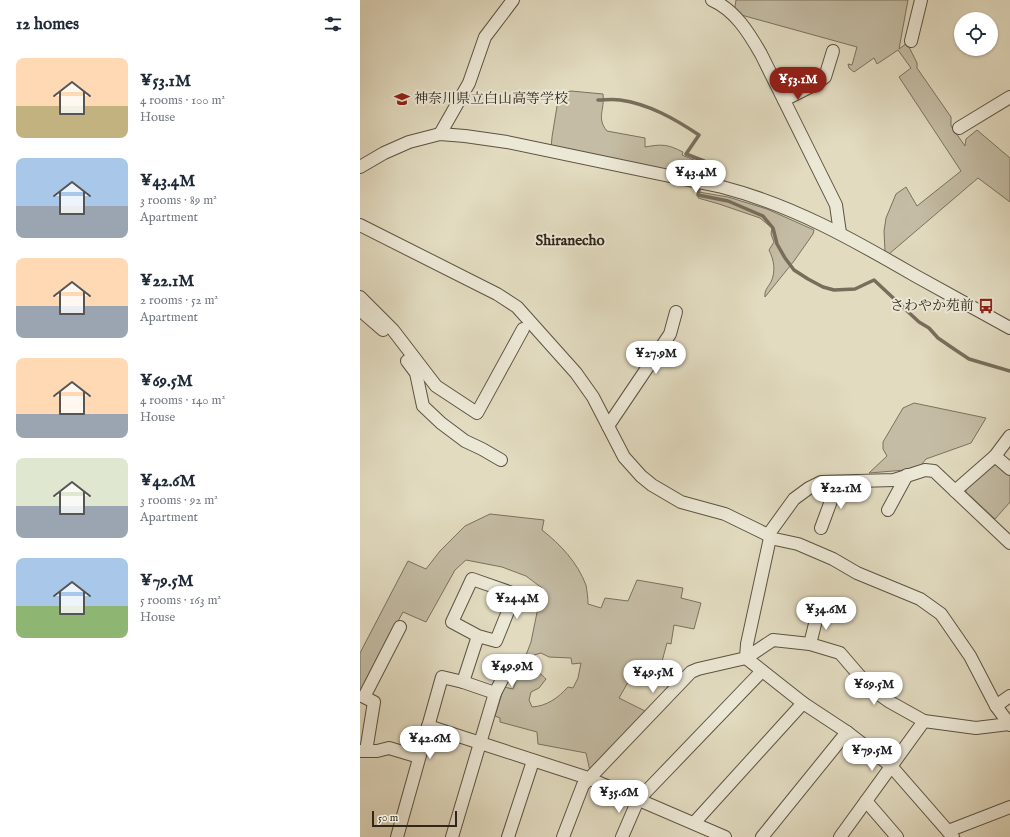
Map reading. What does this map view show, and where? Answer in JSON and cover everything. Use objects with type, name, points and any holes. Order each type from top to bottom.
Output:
[{"type":"street","points":[[440,134],[469,83],[485,37],[512,0]]},
{"type":"street","points":[[911,40],[921,0]]},
{"type":"street","points":[[717,1],[725,7],[748,32],[761,54],[836,205],[840,233]]},
{"type":"street","points":[[784,100],[814,85],[825,77],[833,51]]},
{"type":"street","points":[[959,128],[1010,97]]},
{"type":"street","points":[[360,167],[384,153],[409,142],[440,134],[507,142],[722,186],[751,194],[780,205],[840,233],[1010,328]]},
{"type":"street","points":[[360,225],[391,242],[497,294],[517,307],[576,373],[593,397],[624,457],[652,486],[681,502],[725,514],[769,537],[798,544],[832,558],[857,573],[920,599],[941,614],[970,656],[996,706],[1010,725]]},
{"type":"street","points":[[360,298],[393,330],[436,386],[477,413],[523,328]]},
{"type":"street","points":[[360,310],[388,335],[416,373],[423,406],[441,423],[465,441],[500,460]]},
{"type":"street","points":[[608,426],[670,334],[676,312]]},
{"type":"street","points":[[955,491],[995,456],[1010,436]]},
{"type":"street","points":[[995,456],[1010,469]]},
{"type":"street","points":[[746,658],[747,644],[769,537],[794,499],[821,482],[894,480],[925,470],[934,471],[1010,543]]},
{"type":"street","points":[[888,510],[907,475]]},
{"type":"street","points":[[820,528],[838,482]]},
{"type":"street","points":[[472,579],[515,594],[496,641],[478,636],[452,622],[472,579]]},
{"type":"street","points":[[810,644],[818,612]]},
{"type":"street","points":[[400,627],[364,697],[374,702],[363,751],[377,751],[389,748],[419,757]]},
{"type":"street","points":[[463,682],[478,636]]},
{"type":"street","points":[[563,837],[582,785],[691,672],[746,658],[773,640],[810,644],[840,653],[870,688],[890,702],[924,721],[976,728],[1010,725]]},
{"type":"street","points":[[746,658],[803,703],[847,732],[891,766],[951,834],[1010,807]]},
{"type":"street","points":[[452,837],[495,693],[507,670]]},
{"type":"street","points":[[622,837],[638,800],[762,671]]},
{"type":"street","points":[[397,837],[442,677],[463,682],[495,693]]},
{"type":"street","points":[[996,706],[1010,696]]},
{"type":"street","points":[[694,823],[803,703]]},
{"type":"street","points":[[840,837],[924,721]]},
{"type":"street","points":[[428,726],[588,778],[725,837]]},
{"type":"street","points":[[762,837],[847,732]]},
{"type":"street","points":[[508,837],[533,761]]},
{"type":"street","points":[[866,801],[897,837]]},
{"type":"shaded area","points":[[736,0],[908,0],[899,49],[907,43],[917,63],[917,68],[951,117],[951,126],[965,146],[966,139],[977,130],[1010,158],[1010,202],[978,178],[889,254],[885,251],[884,231],[886,218],[896,194],[906,187],[917,206],[961,171],[899,77],[911,68],[898,50],[877,64],[874,58],[854,72],[849,68],[848,64],[852,65],[857,47],[734,13]]},
{"type":"shaded area","points":[[571,91],[603,94],[601,118],[607,131],[645,138],[645,147],[664,145],[673,147],[683,152],[682,155],[701,163],[696,176],[551,149],[559,94]]},
{"type":"shaded area","points":[[699,192],[728,197],[767,209],[814,230],[813,234],[794,261],[765,297],[766,291],[774,274],[773,262],[769,250],[774,242],[771,234],[772,228],[760,218],[698,198]]},
{"type":"shaded area","points":[[914,403],[986,418],[971,443],[926,459],[918,469],[869,473],[887,456],[883,449],[883,442],[903,408]]},
{"type":"shaded area","points":[[996,464],[1010,474],[1010,502],[995,519],[966,492],[966,487]]},
{"type":"shaded area","points":[[490,514],[544,520],[542,530],[568,554],[578,569],[586,585],[588,604],[601,608],[605,598],[628,601],[637,580],[683,588],[681,598],[701,603],[694,629],[674,625],[671,644],[667,643],[661,665],[686,673],[677,682],[636,668],[619,698],[647,712],[590,771],[586,753],[538,744],[537,732],[500,722],[500,718],[495,716],[504,687],[513,689],[531,642],[542,588],[526,576],[502,567],[466,560],[455,570],[426,622],[403,612],[360,691],[360,653],[408,561],[426,569],[440,551],[465,526]],"holes":[[[541,653],[549,657],[571,658],[572,664],[581,663],[578,678],[573,688],[568,687],[552,701],[543,705],[532,707],[529,700],[531,692],[539,688],[546,679],[537,671],[530,670],[531,660],[534,655]]]},
{"type":"waterway","points":[[598,100],[620,100],[641,105],[681,123],[699,135],[686,154],[704,161],[698,195],[728,201],[763,216],[773,228],[777,244],[794,270],[823,287],[834,290],[855,289],[874,280],[919,322],[929,328],[938,338],[954,349],[969,359],[1010,371]]},
{"type":"place","name":"神奈川県立白山高等学校","points":[[402,99]]},
{"type":"place","name":"さわやか苑前","points":[[986,306]]},
{"type":"district","name":"Shiranecho","points":[[570,240]]}]
